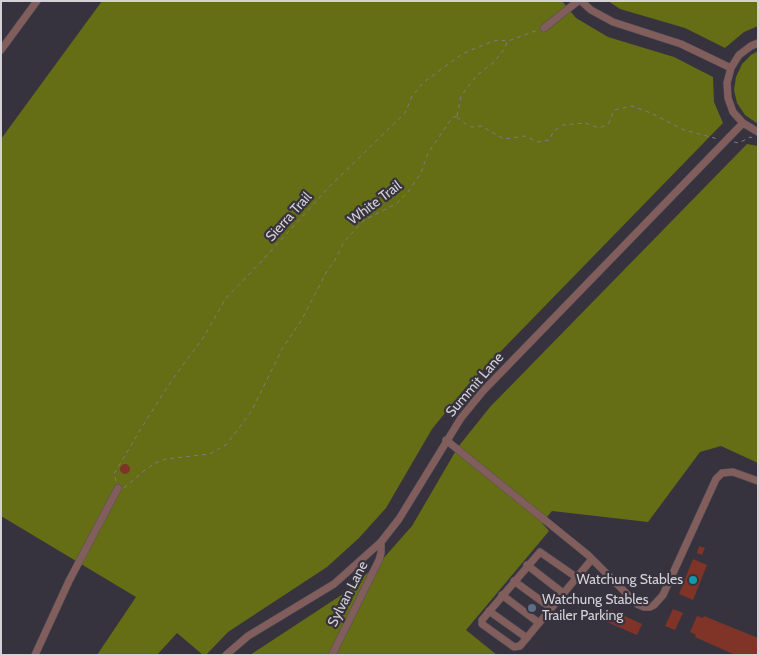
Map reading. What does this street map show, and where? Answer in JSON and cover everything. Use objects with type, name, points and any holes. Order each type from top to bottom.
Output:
[{"type":"street","points":[[1,50],[37,1]]},
{"type":"street","points":[[544,28],[579,1],[613,22],[681,44],[731,68]]},
{"type":"street","points":[[758,43],[739,56],[731,68],[727,83],[728,98],[734,112],[743,123],[758,132]]},
{"type":"street","name":"Summit Lane","points":[[226,655],[248,636],[334,584],[381,542],[399,519],[460,418],[482,391],[743,123]]},
{"type":"street","points":[[446,440],[592,559],[638,604],[650,607],[659,601],[663,595],[716,479],[722,473],[733,472],[758,481]]},
{"type":"street","points":[[34,655],[69,581],[118,488]]},
{"type":"street","name":"Sylvan Lane","points":[[332,655],[379,560],[381,542]]},
{"type":"street","points":[[576,577],[541,552],[537,554],[489,610],[482,620],[482,624],[514,647],[518,647],[592,559]]},
{"type":"street","points":[[527,565],[563,593]]},
{"type":"street","points":[[514,581],[550,608]]},
{"type":"street","points":[[502,595],[539,623]]},
{"type":"street","points":[[489,610],[527,638]]},
{"type":"path","name":"Sierra Trail","points":[[118,488],[114,474],[168,387],[204,338],[226,298],[329,187],[405,113],[412,96],[424,82],[462,54],[488,43],[498,40],[508,41],[544,28]]},
{"type":"path","points":[[508,41],[494,62],[477,76],[461,96],[457,116],[472,127],[481,126],[504,139],[525,136],[538,142],[549,140],[554,131],[563,125],[585,123],[602,127],[610,123],[614,110],[632,106],[644,112],[651,112],[684,130],[739,144],[750,137],[758,139]]},
{"type":"path","name":"White Trail","points":[[118,488],[124,488],[156,463],[166,459],[210,454],[227,444],[251,412],[282,348],[301,321],[344,242],[363,221],[396,203],[408,192],[421,172],[428,153],[452,118],[457,116]]},
{"type":"green space","points":[[102,1],[562,1],[576,18],[608,37],[674,57],[713,77],[714,102],[723,123],[467,386],[432,429],[386,508],[359,538],[327,567],[228,632],[206,655],[203,655],[177,633],[157,655],[97,655],[136,597],[1,516],[1,139]]},
{"type":"green space","points":[[608,1],[758,1],[758,26],[744,32],[725,48],[685,28],[620,9]]},
{"type":"green space","points":[[758,51],[758,124],[745,115],[737,103],[734,90],[736,77],[742,64]]},
{"type":"green space","points":[[747,144],[758,146],[758,463],[721,446],[700,452],[648,522],[552,511],[542,523],[549,531],[466,630],[497,655],[250,655],[346,592],[381,561],[412,526],[458,447],[490,407]]},
{"type":"building","points":[[123,464],[127,464],[130,469],[129,473],[123,474],[120,471],[120,467]]},
{"type":"building","points":[[699,546],[705,548],[702,555],[697,553]]},
{"type":"building","name":"Watchung Stables","points":[[693,559],[707,565],[693,600],[679,594]]},
{"type":"building","points":[[673,609],[683,613],[675,630],[665,626]]},
{"type":"building","points":[[611,610],[642,624],[637,635],[607,622]]},
{"type":"building","points":[[697,616],[703,618],[704,616],[758,638],[758,655],[735,655],[695,637],[696,635],[690,632]]},
{"type":"place","name":"Watchung Stables","points":[[693,580]]},
{"type":"place","name":"Watchung Stables Trailer Parking","points":[[532,608]]}]
